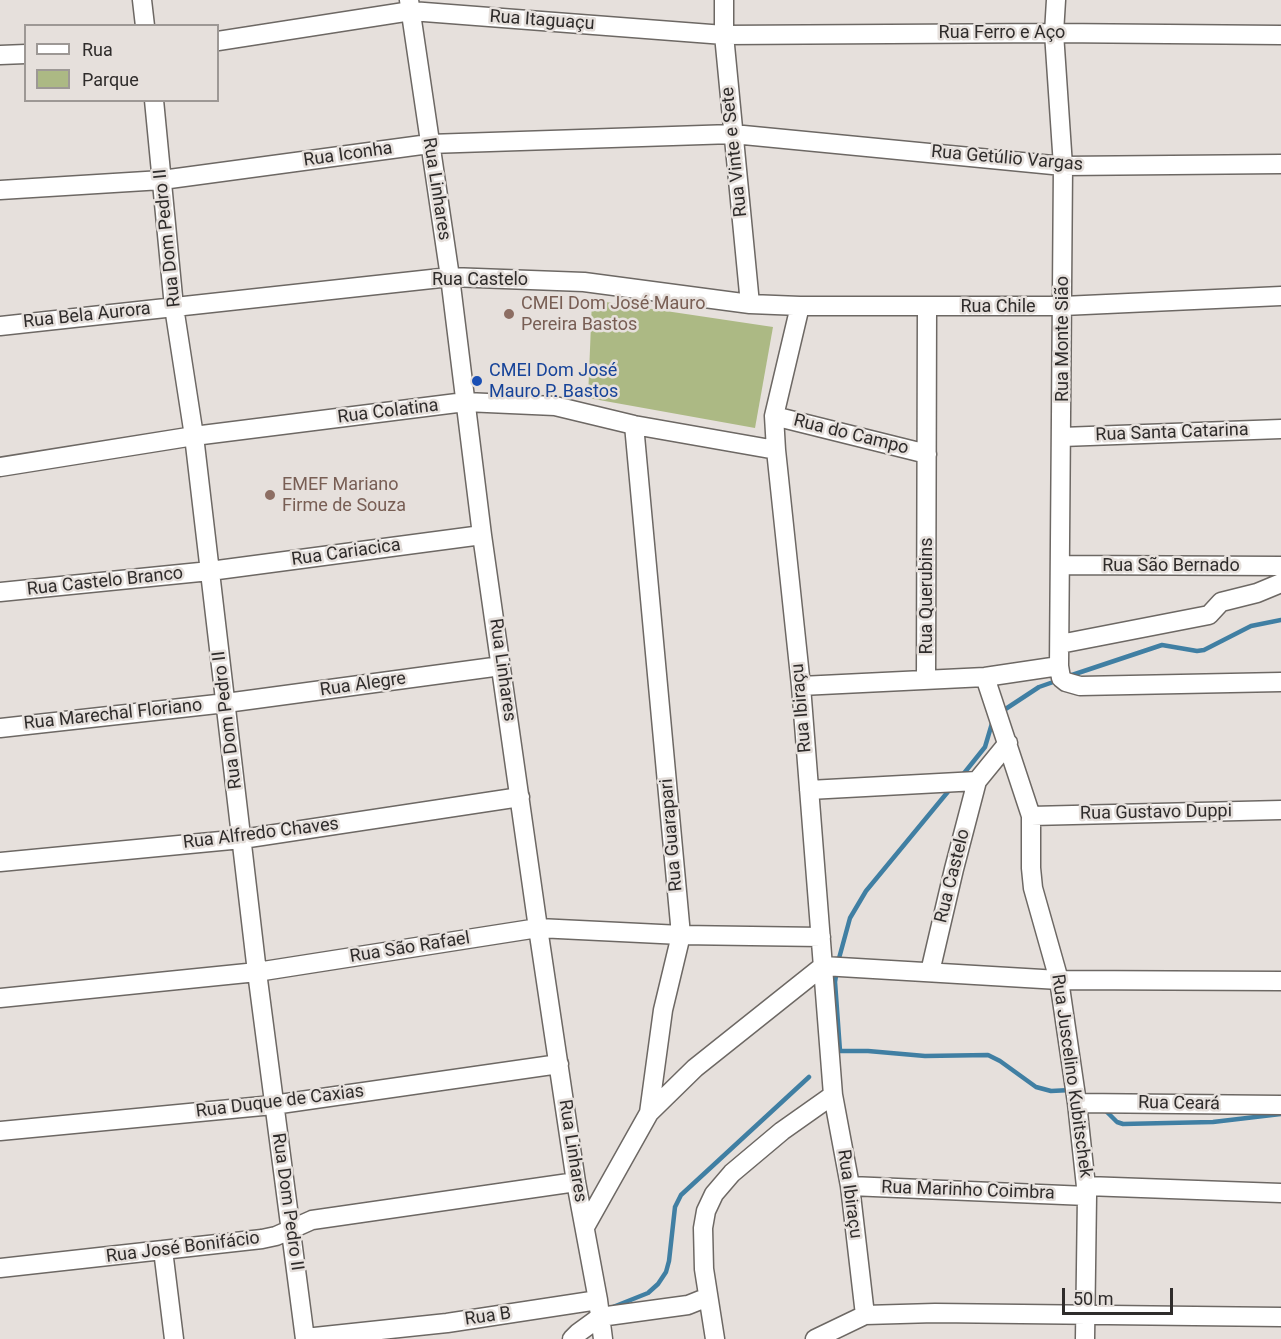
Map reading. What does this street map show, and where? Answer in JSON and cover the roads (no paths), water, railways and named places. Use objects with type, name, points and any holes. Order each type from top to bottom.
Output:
[{"type":"street","points":[[142,0],[145,24]]},
{"type":"street","name":"Rua Vinte e Sete","points":[[724,0],[724,35],[750,304]]},
{"type":"street","name":"Rua Monte Sião","points":[[1056,0],[1054,33],[1064,166],[1060,672]]},
{"type":"street","name":"Rua Itaguaçu","points":[[219,41],[410,5],[724,35]]},
{"type":"street","name":"Rua Linhares","points":[[410,5],[450,277],[482,535],[538,928],[576,1182],[603,1339]]},
{"type":"street","name":"Rua Ferro e Aço","points":[[724,35],[1054,33],[1281,35]]},
{"type":"street","points":[[0,55],[24,54]]},
{"type":"street","name":"Rua Dom Pedro II","points":[[154,102],[174,307],[194,436],[256,972],[305,1339]]},
{"type":"street","name":"Rua Iconha","points":[[0,190],[162,180],[429,144],[733,134]]},
{"type":"street","name":"Rua Getúlio Vargas","points":[[733,134],[1064,166],[1281,164]]},
{"type":"street","name":"Rua Castelo","points":[[174,307],[450,277],[584,282],[750,304]]},
{"type":"street","name":"Rua Chile","points":[[750,304],[927,307],[1064,306],[1281,296]]},
{"type":"street","points":[[776,450],[774,417],[800,306]]},
{"type":"street","name":"Rua Bela Aurora","points":[[0,326],[174,307]]},
{"type":"street","name":"Rua Querubins","points":[[927,307],[926,680],[1060,672]]},
{"type":"street","name":"Rua Colatina","points":[[0,467],[194,436],[465,402],[555,406],[634,425],[776,450]]},
{"type":"street","name":"Rua do Campo","points":[[774,417],[927,454]]},
{"type":"street","name":"Rua Guarapari","points":[[585,1227],[649,1113],[663,1010],[681,935],[634,425]]},
{"type":"street","name":"Rua Santa Catarina","points":[[1062,437],[1281,429]]},
{"type":"street","name":"Rua Ibiraçu","points":[[776,450],[801,686],[833,1095],[850,1186],[865,1315]]},
{"type":"street","name":"Rua Cariacica","points":[[210,571],[482,535]]},
{"type":"street","name":"Rua São Bernado","points":[[1061,565],[1281,566]]},
{"type":"street","name":"Rua Castelo Branco","points":[[0,592],[210,571]]},
{"type":"street","points":[[1060,644],[1209,615],[1221,602],[1257,593],[1281,583]]},
{"type":"street","name":"Rua Alegre","points":[[225,703],[501,666]]},
{"type":"street","points":[[1060,672],[1066,682],[1080,686],[1281,682]]},
{"type":"street","points":[[985,677],[1031,816]]},
{"type":"street","points":[[801,686],[926,680]]},
{"type":"street","name":"Rua Marechal Floriano","points":[[0,728],[225,703]]},
{"type":"street","points":[[809,790],[977,781],[1008,743]]},
{"type":"street","name":"Rua Castelo","points":[[930,972],[977,781]]},
{"type":"street","name":"Rua Alfredo Chaves","points":[[0,862],[242,839],[520,797]]},
{"type":"street","name":"Rua Gustavo Duppi","points":[[1031,816],[1281,810]]},
{"type":"street","name":"Rua Juscelino Kubitschek","points":[[1031,816],[1033,888],[1059,980],[1087,1191],[1084,1339]]},
{"type":"street","name":"Rua São Rafael","points":[[0,998],[256,972],[538,928],[681,935],[821,937]]},
{"type":"street","points":[[649,1113],[695,1068],[823,966],[1059,980],[1281,981]]},
{"type":"street","name":"Rua Duque de Caxias","points":[[0,1131],[273,1105],[559,1064]]},
{"type":"street","points":[[715,1339],[704,1269],[703,1228],[706,1211],[714,1194],[732,1173],[782,1131],[833,1095]]},
{"type":"street","name":"Rua Ceará","points":[[1077,1103],[1281,1105]]},
{"type":"street","name":"Rua José Bonifácio","points":[[0,1268],[262,1239],[276,1236],[312,1220],[576,1182]]},
{"type":"street","name":"Rua Marinho Coimbra","points":[[850,1186],[1281,1193]]},
{"type":"street","points":[[163,1250],[174,1339]]},
{"type":"street","name":"Rua B","points":[[305,1339],[448,1331],[599,1309],[688,1305],[708,1297]]},
{"type":"street","points":[[572,1339],[599,1309]]},
{"type":"street","points":[[815,1339],[865,1315],[935,1313],[1281,1317]]},
{"type":"waterway","points":[[1069,676],[1162,645],[1197,651],[1204,650],[1251,626],[1281,620]]},
{"type":"waterway","points":[[1001,712],[1039,687],[1059,680]]},
{"type":"waterway","points":[[961,777],[985,747],[993,720]]},
{"type":"waterway","points":[[838,962],[850,918],[866,891],[951,788]]},
{"type":"waterway","points":[[837,970],[835,982],[840,1051]]},
{"type":"waterway","points":[[838,1051],[925,1056],[988,1055],[1036,1087],[1051,1091],[1071,1090]]},
{"type":"waterway","points":[[613,1307],[648,1293],[666,1272],[675,1207],[681,1195],[809,1077]]},
{"type":"waterway","points":[[1104,1109],[1117,1122],[1123,1124],[1213,1122],[1281,1114]]},
{"type":"place","name":"CMEI Dom José Mauro Pereira Bastos","points":[[509,314]]},
{"type":"place","name":"CMEI Dom José Mauro P. Bastos","points":[[477,381]]},
{"type":"place","name":"EMEF Mariano Firme de Souza","points":[[270,495]]}]
